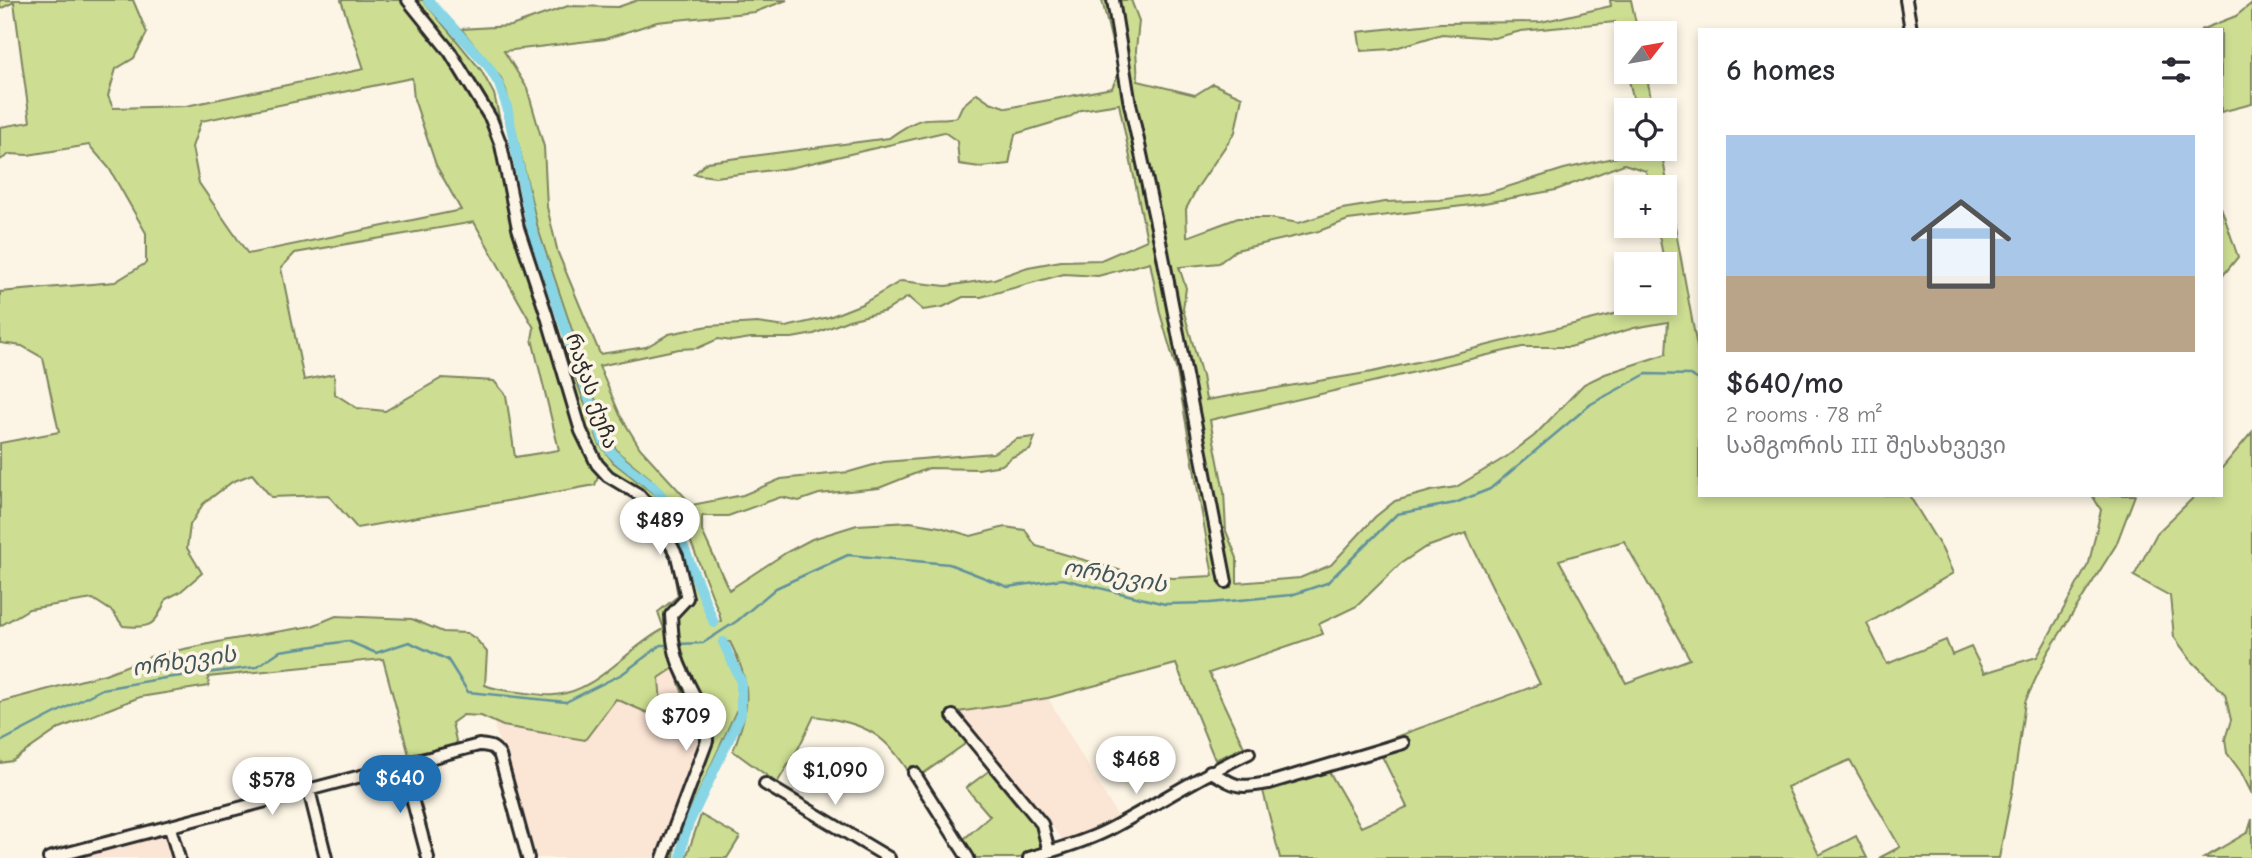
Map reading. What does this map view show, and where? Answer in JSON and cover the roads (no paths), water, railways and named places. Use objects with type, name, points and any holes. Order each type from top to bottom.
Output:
[{"type":"street","name":"რაჭას ქუჩა","points":[[408,0],[450,51],[491,119],[501,145],[517,228],[547,313],[581,431],[593,457],[608,476],[638,494],[654,512],[677,556],[687,598],[671,615],[673,638],[678,661],[702,711],[708,741],[663,858]]},
{"type":"street","points":[[1112,0],[1129,99],[1161,246],[1226,582]]},
{"type":"street","points":[[1906,0],[1911,28]]},
{"type":"street","points":[[953,716],[1042,824],[1049,852]]},
{"type":"street","points":[[1209,772],[1237,787],[1269,783],[1403,743]]},
{"type":"street","points":[[49,858],[479,745],[491,746],[500,756],[528,858]]},
{"type":"street","points":[[1029,858],[1105,831],[1209,772],[1249,754]]},
{"type":"street","points":[[403,765],[428,858]]},
{"type":"street","points":[[914,773],[968,858]]},
{"type":"street","points":[[765,784],[889,858]]},
{"type":"street","points":[[309,790],[326,858]]},
{"type":"street","points":[[170,828],[179,858]]},
{"type":"waterway","points":[[428,0],[488,66],[499,84],[507,107],[532,230],[603,440],[617,457],[665,500],[714,623]]},
{"type":"waterway","name":"ორხევის","points":[[677,644],[703,643],[737,621],[776,588],[848,555],[949,564],[1008,587],[1063,579],[1165,604],[1210,603],[1291,595],[1327,583],[1397,514],[1455,503],[1490,489],[1591,404],[1646,374],[1690,375],[1698,379]]},
{"type":"waterway","name":"ორხევის","points":[[0,742],[102,689],[256,667],[280,651],[348,641],[376,653],[409,642],[448,660],[468,692],[566,702],[622,674],[661,645],[670,645]]},
{"type":"waterway","points":[[681,858],[689,823],[741,714],[741,681],[723,642]]}]
